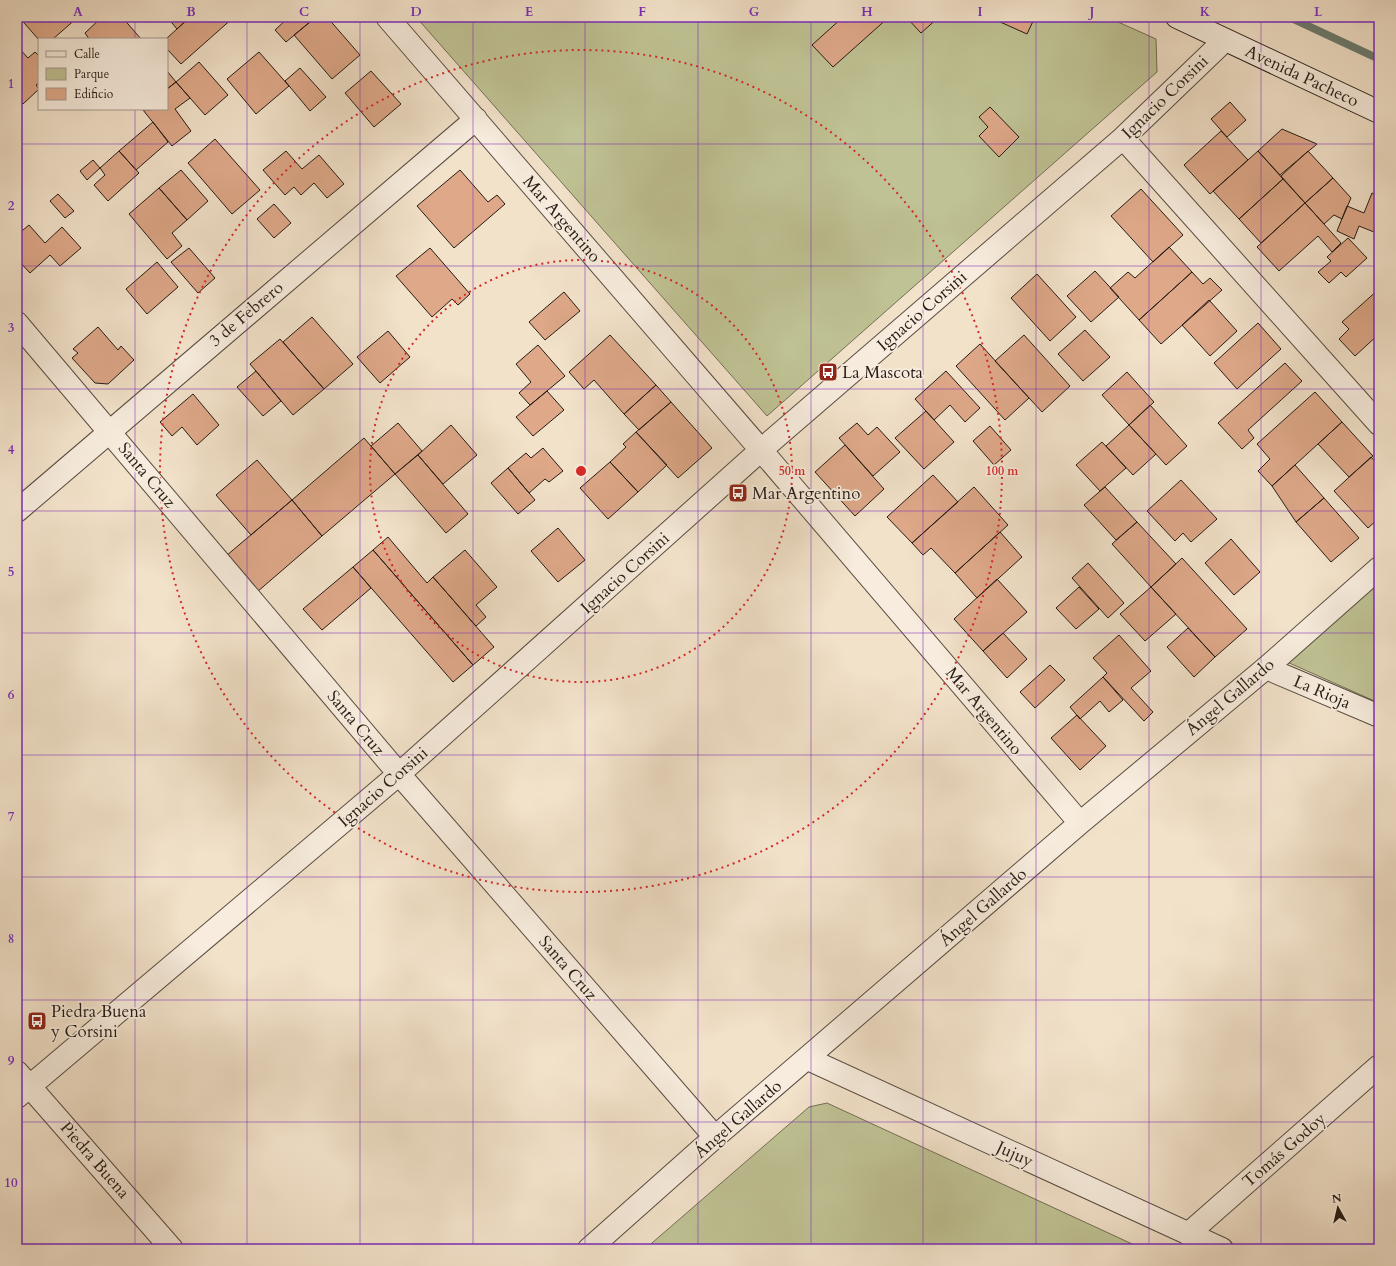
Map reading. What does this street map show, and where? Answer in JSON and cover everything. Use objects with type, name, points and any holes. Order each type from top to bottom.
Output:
[{"type":"street","name":"Mar Argentino","points":[[387,17],[761,450],[1080,823]]},
{"type":"street","name":"Avenida Pacheco","points":[[1177,17],[1379,112]]},
{"type":"street","name":"Ignacio Corsini","points":[[21,1085],[399,774],[761,450],[1123,138],[1225,40]]},
{"type":"street","name":"3 de Febrero","points":[[17,511],[476,119]]},
{"type":"street","points":[[1123,138],[1379,424]]},
{"type":"street","name":"Santa Cruz","points":[[17,323],[110,430],[399,774],[715,1137]]},
{"type":"street","name":"Ángel Gallardo","points":[[589,1249],[715,1137],[808,1059],[1080,823],[1266,668],[1379,568]]},
{"type":"street","name":"La Rioja","points":[[1266,668],[1379,716]]},
{"type":"street","name":"Jujuy","points":[[808,1059],[1222,1249]]},
{"type":"street","name":"Tomás Godoy","points":[[1188,1234],[1379,1066]]},
{"type":"street","name":"Piedra Buena","points":[[21,1085],[172,1249]]},
{"type":"green space","points":[[416,17],[1107,17],[1156,39],[1157,72],[767,416]]},
{"type":"green space","points":[[1379,579],[1379,703],[1287,662]]},
{"type":"green space","points":[[827,1103],[1143,1249],[645,1249],[809,1107]]},
{"type":"building","points":[[19,17],[78,17],[54,38],[38,39]]},
{"type":"building","points":[[102,17],[122,17],[140,38],[88,38],[85,33]]},
{"type":"building","points":[[167,17],[190,17],[177,29]]},
{"type":"building","points":[[190,17],[234,17],[181,64],[168,50],[167,38]]},
{"type":"building","points":[[289,17],[316,17],[286,42],[275,30]]},
{"type":"building","points":[[316,17],[327,17],[360,55],[332,79],[294,35]]},
{"type":"building","points":[[843,17],[889,17],[833,67],[812,45]]},
{"type":"building","points":[[906,17],[939,17],[921,33]]},
{"type":"building","points":[[989,17],[1035,17],[1027,34]]},
{"type":"building","points":[[17,46],[28,58],[35,52],[38,55],[38,84],[36,85],[38,90],[23,104],[17,97]]},
{"type":"building","points":[[259,52],[289,86],[256,114],[227,79]]},
{"type":"building","points":[[199,62],[228,95],[205,115],[176,82]]},
{"type":"building","points":[[300,68],[326,97],[310,111],[285,81]]},
{"type":"building","points":[[371,71],[401,104],[374,127],[345,93]]},
{"type":"building","points":[[168,72],[176,82],[168,88]]},
{"type":"building","points":[[176,82],[190,98],[175,109],[191,131],[172,146],[143,110],[168,110],[168,88]]},
{"type":"building","points":[[1230,102],[1246,120],[1227,137],[1211,119]]},
{"type":"building","points":[[990,107],[1019,137],[999,157],[979,136],[988,127],[979,117]]},
{"type":"building","points":[[153,122],[168,142],[136,170],[119,151]]},
{"type":"building","points":[[1282,129],[1317,144],[1280,175],[1258,151]]},
{"type":"building","points":[[1221,131],[1248,160],[1210,194],[1184,165]]},
{"type":"building","points":[[215,139],[260,190],[232,214],[188,163]]},
{"type":"building","points":[[119,151],[139,173],[108,201],[94,185],[105,175],[100,168]]},
{"type":"building","points":[[286,151],[302,169],[319,155],[344,184],[327,198],[314,183],[301,195],[294,187],[285,195],[263,170]]},
{"type":"building","points":[[1258,151],[1283,179],[1239,219],[1213,191]]},
{"type":"building","points":[[1308,151],[1333,178],[1305,203],[1281,176]]},
{"type":"building","points":[[93,160],[100,168],[87,180],[80,171]]},
{"type":"building","points":[[181,170],[208,201],[187,220],[159,188]]},
{"type":"building","points":[[460,170],[488,202],[497,195],[505,204],[454,248],[417,206]]},
{"type":"building","points":[[1333,178],[1351,198],[1342,219],[1334,215],[1324,224],[1305,203]]},
{"type":"building","points":[[1283,179],[1305,203],[1261,243],[1239,219]]},
{"type":"building","points":[[159,188],[187,220],[172,233],[182,246],[167,259],[129,214]]},
{"type":"building","points":[[1141,189],[1183,235],[1153,262],[1111,216]]},
{"type":"building","points":[[1372,193],[1379,196],[1379,234],[1359,226],[1354,239],[1337,231],[1347,206],[1364,213]]},
{"type":"building","points":[[58,194],[74,211],[65,218],[50,201]]},
{"type":"building","points":[[1305,203],[1341,243],[1332,252],[1318,236],[1279,271],[1257,247]]},
{"type":"building","points":[[274,204],[291,223],[274,238],[257,219]]},
{"type":"building","points":[[29,225],[45,243],[62,227],[81,248],[60,266],[50,255],[30,273],[17,259],[17,235]]},
{"type":"building","points":[[1348,238],[1367,258],[1346,277],[1341,272],[1329,283],[1318,272],[1331,261],[1327,257]]},
{"type":"building","points":[[1169,247],[1192,272],[1139,320],[1110,288],[1128,272],[1135,278]]},
{"type":"building","points":[[189,248],[215,278],[198,293],[171,262]]},
{"type":"building","points":[[430,248],[470,294],[458,305],[452,299],[432,317],[396,276]]},
{"type":"building","points":[[157,262],[178,287],[147,314],[126,289]]},
{"type":"building","points":[[1095,271],[1119,297],[1091,322],[1067,296]]},
{"type":"building","points":[[1192,272],[1203,284],[1210,278],[1222,290],[1161,344],[1139,320]]},
{"type":"building","points":[[1037,274],[1076,317],[1050,341],[1011,298]]},
{"type":"building","points":[[1379,289],[1379,334],[1355,356],[1339,339],[1349,329],[1342,322]]},
{"type":"building","points":[[564,292],[580,311],[545,340],[529,322]]},
{"type":"building","points":[[1209,300],[1237,331],[1210,356],[1182,325]]},
{"type":"building","points":[[312,317],[353,364],[324,389],[283,342]]},
{"type":"building","points":[[1258,323],[1281,349],[1237,389],[1214,363]]},
{"type":"building","points":[[98,327],[118,350],[121,346],[134,360],[108,384],[95,383],[72,358],[78,353],[73,349]]},
{"type":"building","points":[[1085,330],[1110,357],[1083,381],[1058,354]]},
{"type":"building","points":[[388,331],[410,357],[380,383],[357,357]]},
{"type":"building","points":[[610,335],[656,385],[624,414],[594,380],[584,389],[569,372]]},
{"type":"building","points":[[1024,335],[1070,386],[1042,412],[995,361]]},
{"type":"building","points":[[280,339],[324,389],[293,415],[250,364]]},
{"type":"building","points":[[980,344],[1029,398],[1005,420],[956,366]]},
{"type":"building","points":[[538,345],[565,376],[530,405],[519,393],[531,382],[516,364]]},
{"type":"building","points":[[1379,348],[1379,357],[1374,352]]},
{"type":"building","points":[[1285,363],[1302,381],[1248,430],[1254,438],[1242,449],[1218,423]]},
{"type":"building","points":[[256,371],[281,401],[263,416],[237,387]]},
{"type":"building","points":[[946,371],[980,408],[965,422],[950,405],[934,420],[915,399]]},
{"type":"building","points":[[1127,372],[1154,402],[1129,425],[1102,395]]},
{"type":"building","points":[[656,385],[671,402],[639,430],[624,414]]},
{"type":"building","points":[[547,391],[564,410],[533,436],[516,417]]},
{"type":"building","points":[[1315,392],[1342,422],[1272,486],[1258,471],[1270,459],[1257,444]]},
{"type":"building","points":[[193,394],[219,425],[197,445],[182,427],[172,436],[160,422]]},
{"type":"building","points":[[671,402],[712,448],[678,478],[636,432]]},
{"type":"building","points":[[1150,405],[1187,446],[1166,465],[1129,425]]},
{"type":"building","points":[[926,411],[954,442],[924,469],[895,438]]},
{"type":"building","points":[[1342,422],[1373,456],[1349,477],[1318,444]]},
{"type":"building","points":[[398,423],[422,451],[395,474],[371,446]]},
{"type":"building","points":[[857,423],[868,435],[877,427],[900,452],[873,476],[839,438]]},
{"type":"building","points":[[451,425],[477,455],[443,484],[418,455]]},
{"type":"building","points":[[1129,425],[1156,454],[1133,475],[1106,446]]},
{"type":"building","points":[[990,426],[1011,450],[994,465],[973,441]]},
{"type":"building","points":[[636,432],[667,465],[638,492],[610,462],[626,447],[623,444]]},
{"type":"building","points":[[364,438],[395,474],[322,536],[292,500]]},
{"type":"building","points":[[1102,442],[1126,468],[1100,491],[1076,465]]},
{"type":"building","points":[[845,445],[884,489],[855,516],[815,472]]},
{"type":"building","points":[[543,448],[563,471],[549,482],[545,479],[529,493],[508,468],[526,453],[531,458]]},
{"type":"building","points":[[418,455],[468,514],[446,533],[395,474]]},
{"type":"building","points":[[1371,457],[1379,466],[1379,518],[1368,528],[1334,491]]},
{"type":"building","points":[[257,460],[292,500],[251,535],[216,495]]},
{"type":"building","points":[[610,462],[638,492],[608,519],[580,488]]},
{"type":"building","points":[[1295,465],[1324,498],[1296,522],[1272,486]]},
{"type":"building","points":[[508,468],[535,500],[518,514],[491,483]]},
{"type":"building","points":[[933,475],[958,502],[912,543],[887,517]]},
{"type":"building","points":[[1181,480],[1217,519],[1191,542],[1183,533],[1175,541],[1147,511]]},
{"type":"building","points":[[974,487],[1008,525],[955,573],[931,548],[923,555],[912,543]]},
{"type":"building","points":[[1105,487],[1137,522],[1116,540],[1084,505]]},
{"type":"building","points":[[1324,498],[1359,538],[1331,562],[1296,522]]},
{"type":"building","points":[[292,500],[322,536],[257,592],[226,556]]},
{"type":"building","points":[[1137,522],[1176,564],[1151,587],[1112,544]]},
{"type":"building","points":[[558,528],[585,560],[558,582],[531,551]]},
{"type":"building","points":[[1000,532],[1022,557],[977,598],[955,573]]},
{"type":"building","points":[[388,537],[427,583],[433,577],[494,647],[473,665],[373,550]]},
{"type":"building","points":[[1231,539],[1260,572],[1234,595],[1205,563]]},
{"type":"building","points":[[373,550],[473,665],[453,682],[353,567]]},
{"type":"building","points":[[465,550],[497,587],[476,605],[486,617],[476,626],[433,577]]},
{"type":"building","points":[[1182,558],[1247,629],[1215,657],[1151,587]]},
{"type":"building","points":[[1088,563],[1124,603],[1108,618],[1072,578]]},
{"type":"building","points":[[353,567],[371,588],[322,630],[303,609]]},
{"type":"building","points":[[997,579],[1027,612],[983,651],[954,619]]},
{"type":"building","points":[[1079,587],[1099,609],[1076,629],[1056,608]]},
{"type":"building","points":[[1151,587],[1176,614],[1145,641],[1120,614]]},
{"type":"building","points":[[1188,628],[1215,657],[1194,677],[1167,647]]},
{"type":"building","points":[[1003,633],[1027,659],[1007,678],[983,651]]},
{"type":"building","points":[[1119,635],[1151,671],[1131,688],[1153,712],[1144,721],[1103,677],[1107,673],[1093,658]]},
{"type":"building","points":[[1050,665],[1065,680],[1035,708],[1020,692]]},
{"type":"building","points":[[1103,677],[1123,700],[1109,712],[1100,701],[1080,719],[1070,707]]},
{"type":"building","points":[[1077,715],[1106,746],[1080,770],[1051,738]]},
{"type":"waterway","points":[[1289,17],[1379,59]]},
{"type":"place","name":"La Mascota","points":[[828,372]]},
{"type":"place","name":"Mar Argentino","points":[[738,493]]},
{"type":"place","name":"Piedra Buena y Corsini","points":[[37,1021]]}]
